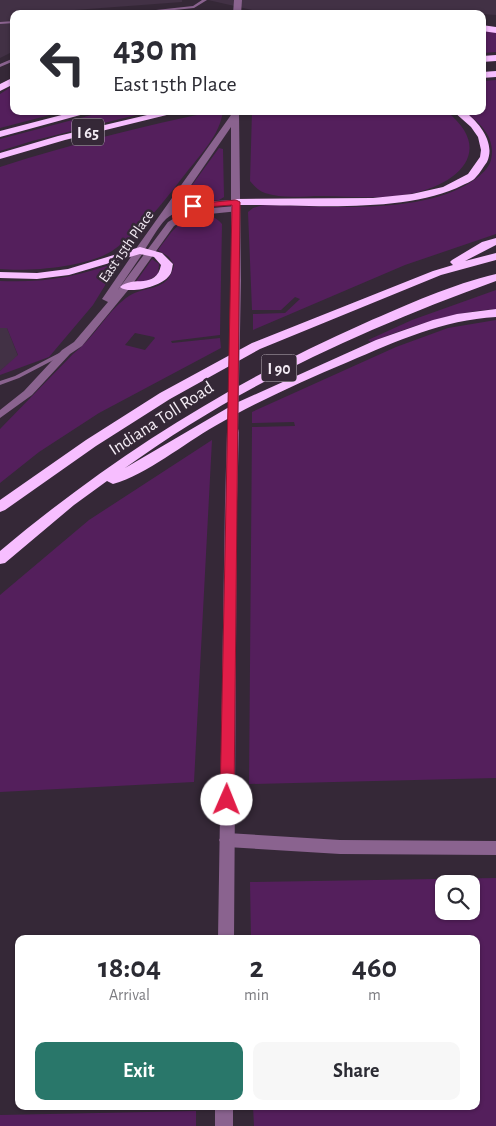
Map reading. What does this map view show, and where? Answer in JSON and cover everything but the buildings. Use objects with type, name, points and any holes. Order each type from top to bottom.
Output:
[{"type":"highway","name":"I 65","points":[[0,134],[74,115]]},
{"type":"highway","name":"I 65","points":[[0,156],[62,138],[161,115]]},
{"type":"highway","points":[[236,206],[382,201],[427,196],[448,189],[463,181],[474,172],[483,162],[486,151],[484,140],[479,130],[463,115]]},
{"type":"highway","points":[[0,161],[62,138]]},
{"type":"highway","points":[[437,273],[486,244],[496,241]]},
{"type":"highway","points":[[0,275],[37,276],[69,272],[145,251],[158,255],[166,264],[165,274],[154,283],[126,287]]},
{"type":"highway","name":"Indiana Toll Road","points":[[0,507],[90,443],[165,396],[256,346],[437,273],[496,256]]},
{"type":"highway","name":"Indiana Toll Road","points":[[0,559],[80,494],[180,425],[269,374],[394,314],[496,277]]},
{"type":"highway","points":[[80,494],[138,468],[210,423],[302,377],[423,327],[461,317],[496,313]]},
{"type":"street","points":[[165,216],[234,115]]},
{"type":"street","points":[[226,935],[231,502],[236,280],[235,115]]},
{"type":"street","name":"East 15th Place","points":[[0,415],[28,393],[66,352],[78,344],[126,287],[165,216],[179,209],[193,206],[236,206]]},
{"type":"street","name":"East 15th Place","points":[[66,352],[69,341],[105,302],[145,251],[179,217],[188,213],[236,206]]},
{"type":"street","points":[[226,840],[340,846],[496,848]]},
{"type":"street","points":[[224,1110],[224,1126]]},
{"type":"lane","points":[[163,10],[194,7],[205,0]]},
{"type":"lane","points":[[0,382],[17,377],[66,352]]},
{"type":"shaded area","points":[[0,0],[182,0],[182,2],[75,10],[10,10],[10,53],[0,58]]},
{"type":"shaded area","points":[[208,0],[496,0],[496,15],[486,14],[486,10],[252,10]]},
{"type":"shaded area","points":[[486,31],[496,32],[496,52],[486,53]]},
{"type":"shaded area","points":[[496,80],[496,234],[405,265],[253,330],[253,314],[285,313],[300,299],[295,297],[281,310],[252,310],[248,212],[253,208],[263,205],[343,207],[401,204],[429,199],[453,191],[474,180],[490,163],[492,152],[486,132],[469,115],[486,115],[486,81]]},
{"type":"shaded area","points":[[10,88],[10,115],[50,115],[0,128],[0,94]]},
{"type":"shaded area","points":[[92,115],[136,115],[0,151],[0,139]]},
{"type":"shaded area","points":[[198,115],[222,115],[218,128],[209,144],[170,194],[133,234],[112,251],[73,265],[26,270],[0,269],[0,167],[107,136]]},
{"type":"shaded area","points":[[252,115],[450,115],[461,125],[468,139],[469,152],[465,164],[456,174],[443,183],[410,194],[377,197],[286,197],[265,193],[255,187],[250,181]]},
{"type":"shaded area","points":[[219,148],[223,149],[224,197],[219,200],[179,203]]},
{"type":"shaded area","points":[[199,215],[209,216],[217,219],[222,224],[220,335],[171,341],[172,343],[220,338],[221,348],[99,413],[39,452],[0,483],[0,429],[87,341],[119,304],[133,294],[155,287],[166,280],[171,274],[174,265],[169,257],[158,250],[175,228]],"holes":[[[135,333],[154,337],[145,350],[125,345]]]},
{"type":"shaded area","points":[[152,259],[159,264],[158,274],[148,281],[135,283]]},
{"type":"shaded area","points":[[120,261],[93,305],[49,357],[0,375],[0,371],[18,355],[7,328],[0,328],[0,281],[32,281],[61,278]]},
{"type":"shaded area","points":[[496,290],[496,309],[464,313],[417,325],[371,342],[368,340],[412,320]]},
{"type":"shaded area","points":[[496,320],[496,778],[249,784],[252,427],[295,426],[294,422],[252,423],[252,412],[396,347],[448,328]]},
{"type":"shaded area","points":[[0,328],[7,328],[18,356],[0,371]]},
{"type":"shaded area","points":[[212,440],[194,782],[0,792],[0,595],[89,520]]},
{"type":"shaded area","points":[[480,878],[496,878],[496,1126],[254,1126],[253,1110],[480,1110],[480,935],[251,935],[250,882],[435,879],[435,920],[480,920]]},
{"type":"shaded area","points":[[196,1111],[196,1126],[0,1126],[0,1115]]},
{"type":"route","points":[[193,206],[236,202],[227,800]]}]
